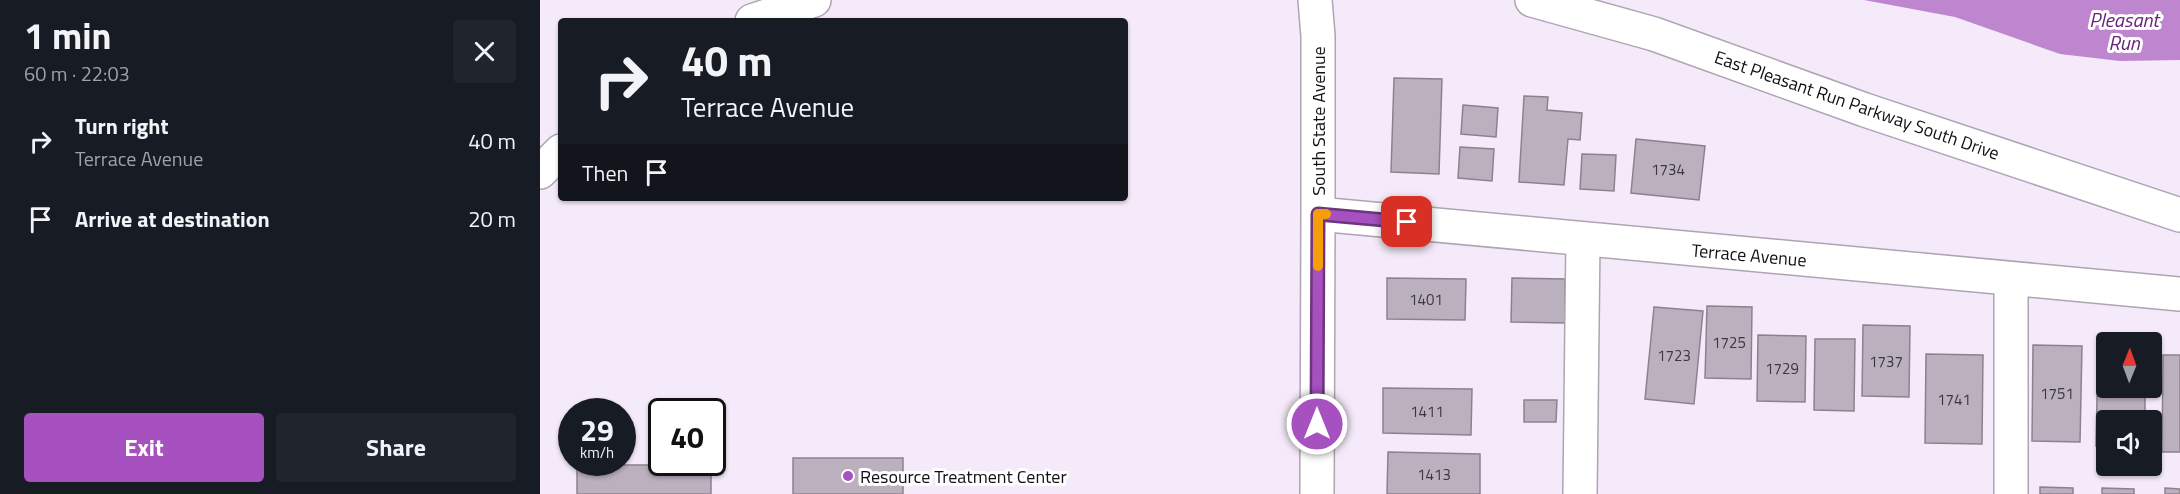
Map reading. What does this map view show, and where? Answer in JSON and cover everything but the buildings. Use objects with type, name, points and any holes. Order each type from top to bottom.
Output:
[{"type":"street","points":[[761,18],[814,0]]},
{"type":"street","name":"South State Avenue","points":[[1315,0],[1318,214],[1317,494]]},
{"type":"street","name":"East Pleasant Run Parkway South Drive","points":[[1532,0],[1654,34],[1865,110],[2180,215]]},
{"type":"street","points":[[540,172],[558,154]]},
{"type":"street","name":"Terrace Avenue","points":[[1318,214],[2180,294]]},
{"type":"street","points":[[1580,494],[1583,239]]},
{"type":"street","points":[[2011,279],[2011,494]]},
{"type":"water","name":"Pleasant Run","points":[[1864,0],[2180,0],[2180,60],[2120,61],[2060,54],[1955,17]]},
{"type":"slow traffic","points":[[1318,266],[1318,214],[1326,214]]},
{"type":"place","name":"Resource Treatment Center","points":[[848,476]]},
{"type":"route","points":[[1317,424],[1318,214],[1407,222]]}]
